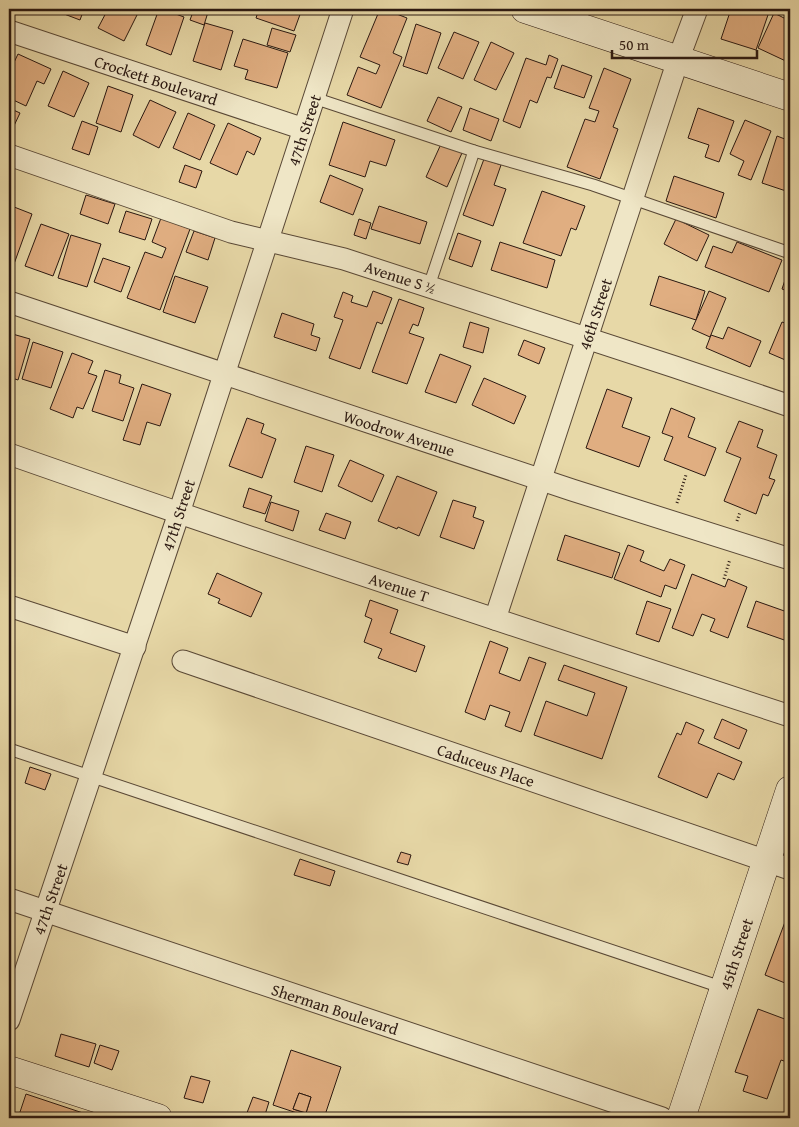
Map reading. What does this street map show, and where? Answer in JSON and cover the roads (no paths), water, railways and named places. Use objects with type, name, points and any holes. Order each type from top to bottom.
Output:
[{"type":"main road","points":[[525,9],[790,97]]},
{"type":"main road","name":"45th Street","points":[[681,1118],[724,988],[778,865],[790,790]]},
{"type":"main road","points":[[9,1070],[158,1118]]},
{"type":"street","name":"47th Street","points":[[9,1020],[179,513],[343,9]]},
{"type":"street","name":"46th Street","points":[[495,619],[678,60],[697,9]]},
{"type":"street","name":"Crockett Boulevard","points":[[9,31],[304,129]]},
{"type":"street","name":"Avenue S ½","points":[[9,155],[231,232],[344,259],[790,406]]},
{"type":"street","name":"Woodrow Avenue","points":[[9,302],[541,480],[790,559]]},
{"type":"street","name":"Avenue T","points":[[9,454],[179,513],[790,716]]},
{"type":"street","points":[[9,606],[134,647]]},
{"type":"street","name":"Caduceus Place","points":[[183,661],[778,865]]},
{"type":"street","name":"Sherman Boulevard","points":[[9,899],[662,1118]]},
{"type":"lane","points":[[314,98],[474,151],[593,185],[790,253]]},
{"type":"lane","points":[[429,286],[474,151]]},
{"type":"lane","points":[[9,749],[724,988]]}]
